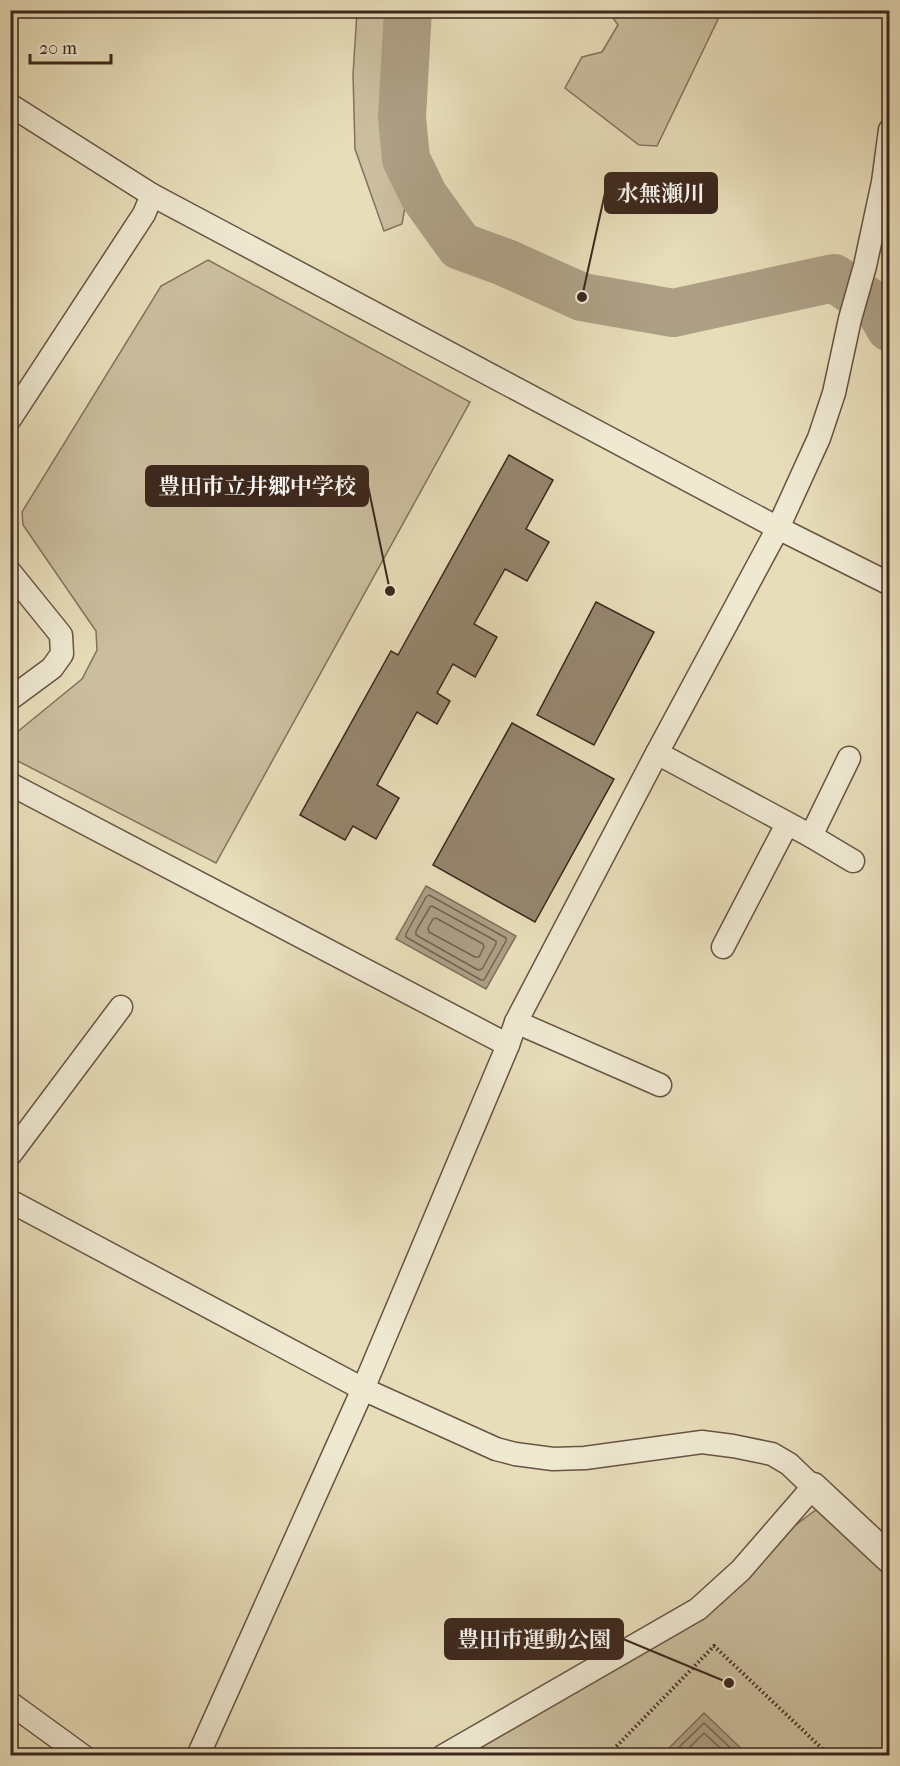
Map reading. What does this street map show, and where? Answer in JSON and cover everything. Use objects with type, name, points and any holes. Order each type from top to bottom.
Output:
[{"type":"street","points":[[10,105],[152,195],[778,528],[890,584]]},
{"type":"street","points":[[198,1755],[363,1389],[516,1022],[778,528],[819,438],[834,393],[850,320],[886,183],[890,130]]},
{"type":"street","points":[[10,419],[144,214],[152,195]]},
{"type":"street","points":[[10,572],[61,634],[62,654],[52,668],[10,699]]},
{"type":"street","points":[[657,753],[853,861]]},
{"type":"street","points":[[811,836],[849,758]]},
{"type":"street","points":[[10,784],[508,1045]]},
{"type":"street","points":[[723,947],[787,824]]},
{"type":"street","points":[[10,1155],[121,1007]]},
{"type":"street","points":[[516,1022],[660,1085]]},
{"type":"street","points":[[10,1201],[363,1389],[478,1442],[515,1454],[553,1459],[585,1458],[702,1442],[772,1454],[789,1464],[888,1555]]},
{"type":"street","points":[[443,1755],[698,1608],[741,1570],[813,1487]]},
{"type":"street","points":[[10,1703],[83,1755]]},
{"type":"path","points":[[607,1755],[714,1646],[830,1755]]},
{"type":"shaded area","points":[[357,11],[400,11],[395,61],[394,120],[407,196],[402,224],[384,231],[355,149],[353,75]]},
{"type":"shaded area","points":[[608,11],[722,11],[657,146],[639,145],[565,88],[582,57],[602,52],[618,25]]},
{"type":"shaded area","points":[[208,260],[470,402],[216,863],[10,757],[11,737],[82,679],[97,650],[96,631],[23,525],[22,512],[161,286]]},
{"type":"shaded area","points":[[820,1507],[889,1575],[889,1755],[457,1756],[678,1611]]},
{"type":"water","points":[[426,886],[516,936],[486,989],[396,939]]},
{"type":"water","points":[[704,1713],[748,1755],[662,1755]]},
{"type":"building","points":[[509,455],[553,480],[526,529],[549,542],[527,581],[505,569],[474,624],[497,637],[475,677],[453,664],[437,693],[450,701],[437,724],[417,712],[377,785],[399,798],[376,839],[353,826],[345,840],[300,815],[391,651],[398,655]]},
{"type":"building","points":[[596,602],[654,632],[594,745],[537,715]]},
{"type":"building","points":[[512,723],[614,779],[535,922],[433,865]]},
{"type":"waterway","points":[[408,10],[402,117],[406,159],[424,196],[460,246],[504,262],[582,297],[673,313],[834,278],[879,309],[890,328]]},
{"type":"place","name":"水無瀬川","points":[[582,297]]},
{"type":"place","name":"豊田市立井郷中学校","points":[[390,591]]},
{"type":"place","name":"豊田市運動公園","points":[[729,1683]]}]
